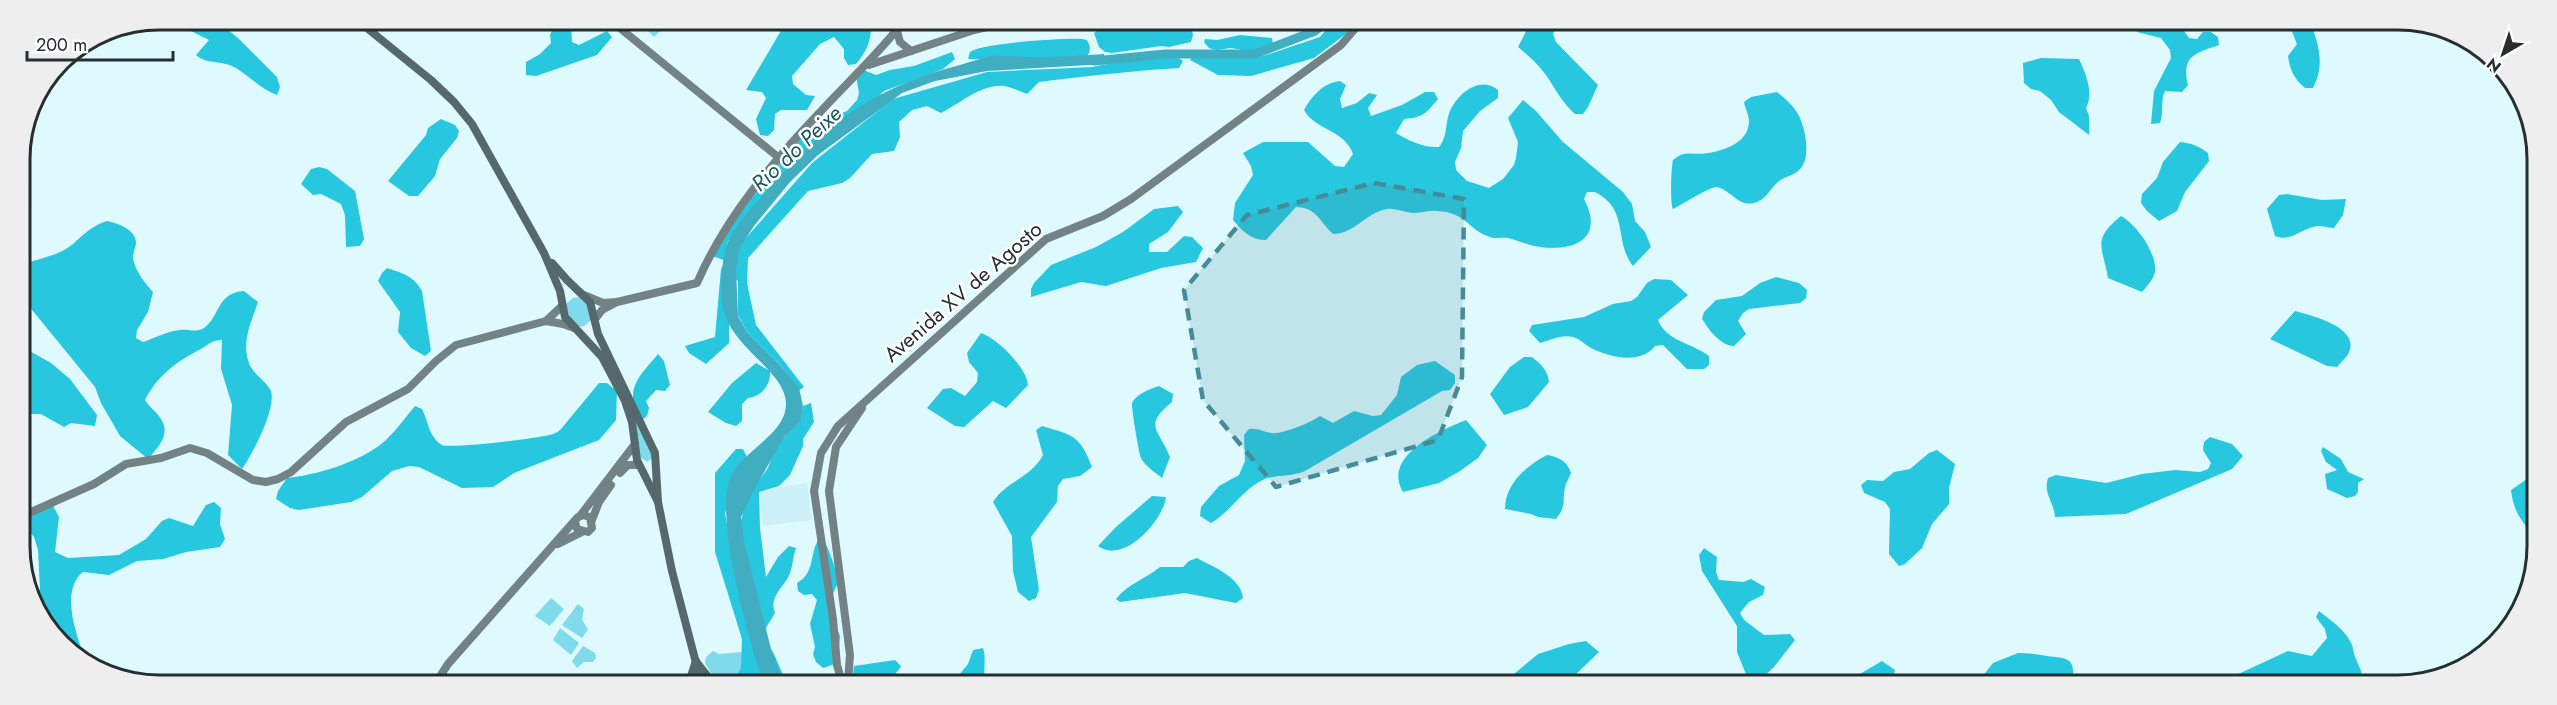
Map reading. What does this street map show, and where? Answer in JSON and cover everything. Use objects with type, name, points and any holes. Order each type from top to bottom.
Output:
[{"type":"main road","points":[[369,30],[431,80],[462,112],[480,138],[544,253],[560,291],[565,317],[597,351],[612,375],[630,414],[639,465],[658,502]]},
{"type":"main road","points":[[544,253],[590,302],[598,334],[657,457],[658,502],[672,571],[699,675]]},
{"type":"main road","points":[[562,306],[563,301],[572,295],[582,294]]},
{"type":"main road","points":[[574,328],[584,329],[592,325],[595,319]]},
{"type":"main road","points":[[639,465],[648,465],[657,457]]},
{"type":"main road","points":[[691,675],[696,661]]},
{"type":"main road","points":[[696,661],[707,675]]},
{"type":"street","points":[[622,30],[778,157]]},
{"type":"street","points":[[867,66],[974,30]]},
{"type":"street","name":"Avenida XV de Agosto","points":[[841,429],[869,399],[1046,239],[1103,216],[1131,200],[1341,45],[1354,30]]},
{"type":"street","points":[[897,31],[900,42],[911,51]]},
{"type":"street","points":[[582,294],[603,303],[616,302],[697,283],[716,246],[778,157],[823,108],[867,66],[897,31]]},
{"type":"street","points":[[595,319],[602,310],[616,302]]},
{"type":"street","points":[[546,321],[562,306]]},
{"type":"street","points":[[30,512],[94,484],[126,464],[161,458],[190,448],[207,453],[253,480],[266,482],[278,479],[291,472],[346,422],[408,390],[436,361],[456,345],[546,321],[574,328]]},
{"type":"street","points":[[840,675],[814,491],[821,453],[841,429]]},
{"type":"street","points":[[841,429],[834,455],[829,497],[850,659],[849,675]]},
{"type":"street","points":[[441,675],[448,664],[578,519],[635,444]]},
{"type":"street","points":[[554,546],[590,530],[599,502],[621,471],[628,465],[639,465]]},
{"type":"street","points":[[578,519],[587,515],[592,520]]},
{"type":"street","points":[[578,519],[577,530],[582,532]]},
{"type":"street","points":[[836,655],[850,659]]},
{"type":"street","points":[[837,665],[850,659]]},
{"type":"highlighted area","points":[[1374,183],[1464,199],[1462,377],[1438,440],[1276,487],[1203,400],[1184,290],[1247,215]]},
{"type":"shaded area","points":[[228,30],[277,77],[280,87],[277,95],[236,68],[200,58],[196,55],[209,40],[191,31]]},
{"type":"shaded area","points":[[552,30],[571,30],[572,42],[579,45],[607,31],[612,37],[597,55],[536,76],[526,75],[526,62],[540,54],[551,43]]},
{"type":"shaded area","points":[[647,30],[661,30],[654,37]]},
{"type":"shaded area","points":[[781,30],[871,30],[868,44],[856,64],[848,65],[844,58],[844,49],[834,37],[820,44],[792,76],[793,84],[806,95],[815,96],[807,110],[781,110],[775,114],[774,130],[768,136],[760,135],[756,119],[766,98],[762,92],[746,90]]},
{"type":"shaded area","points":[[1098,30],[1192,30],[1193,35],[1191,42],[1169,47],[1161,46],[1112,53],[1105,52],[1099,47],[1094,33]]},
{"type":"shaded area","points":[[1326,30],[1350,30],[1314,58],[1251,76],[1218,75],[1190,60],[1195,54],[1258,57],[1320,37]]},
{"type":"shaded area","points":[[1527,30],[1555,30],[1553,34],[1556,42],[1598,85],[1583,114],[1575,114],[1570,110],[1543,71],[1518,47]]},
{"type":"shaded area","points":[[2138,30],[2183,30],[2189,38],[2197,39],[2203,32],[2211,32],[2218,37],[2219,45],[2197,53],[2189,61],[2186,75],[2188,85],[2182,92],[2165,91],[2160,123],[2151,124],[2154,91],[2171,58],[2170,50],[2161,38],[2137,32]]},
{"type":"shaded area","points":[[2291,30],[2313,30],[2320,56],[2319,72],[2313,88],[2305,88],[2291,70],[2288,56],[2297,44]]},
{"type":"shaded area","points":[[1240,35],[1272,38],[1273,45],[1268,51],[1253,52],[1231,48],[1216,50],[1209,48],[1204,42],[1205,39],[1217,40]]},
{"type":"shaded area","points":[[1041,40],[1087,40],[1090,48],[1084,60],[968,59],[970,52],[990,46]]},
{"type":"shaded area","points":[[952,52],[955,59],[943,69],[884,91],[728,241],[724,260],[712,256],[716,246],[767,177],[801,137],[819,122],[847,111],[857,100],[859,93],[856,76],[861,69],[876,75],[914,66]]},
{"type":"shaded area","points":[[1104,54],[1105,64],[987,71],[935,81],[902,93],[818,155],[790,182],[740,247],[736,269],[738,316],[747,332],[782,367],[799,388],[803,406],[801,420],[784,437],[741,517],[744,541],[771,649],[780,675],[761,675],[735,578],[726,518],[727,494],[731,476],[745,458],[780,424],[786,403],[783,391],[776,379],[734,332],[726,318],[722,302],[722,271],[731,235],[749,210],[807,148],[852,112],[876,97],[930,74],[992,56],[1052,57]]},
{"type":"shaded area","points":[[1161,54],[1176,56],[1183,61],[1179,68],[1039,82],[1027,94],[996,86],[979,91],[941,113],[927,106],[912,110],[899,122],[900,137],[894,151],[872,154],[850,178],[842,183],[808,191],[748,258],[747,283],[756,325],[804,387],[798,391],[783,368],[747,332],[738,315],[738,281],[734,278],[737,248],[812,163],[893,99],[987,72],[1092,67]]},
{"type":"shaded area","points":[[2041,58],[2079,59],[2089,90],[2086,108],[2089,116],[2089,135],[2059,112],[2051,100],[2040,91],[2031,89],[2024,83],[2023,63]]},
{"type":"shaded area","points":[[1340,81],[1346,85],[1340,99],[1342,108],[1357,103],[1369,93],[1377,95],[1368,108],[1371,116],[1402,105],[1425,92],[1434,92],[1438,99],[1430,108],[1420,116],[1404,119],[1396,133],[1406,139],[1433,147],[1439,147],[1442,142],[1450,112],[1456,101],[1466,91],[1485,84],[1498,90],[1498,98],[1480,111],[1463,131],[1461,148],[1455,162],[1456,170],[1467,181],[1489,188],[1503,179],[1514,165],[1518,142],[1508,118],[1523,100],[1536,111],[1563,142],[1623,192],[1632,204],[1635,221],[1645,232],[1651,247],[1633,266],[1627,256],[1613,207],[1595,192],[1587,192],[1584,199],[1590,213],[1591,225],[1588,234],[1581,241],[1561,248],[1534,246],[1508,238],[1490,237],[1461,218],[1447,212],[1414,213],[1390,209],[1373,214],[1348,231],[1333,234],[1313,212],[1296,207],[1266,240],[1252,237],[1233,220],[1235,203],[1253,175],[1251,166],[1243,153],[1263,142],[1308,142],[1335,166],[1344,167],[1353,154],[1349,146],[1337,135],[1315,122],[1304,110],[1319,91],[1328,84]]},
{"type":"shaded area","points":[[1777,92],[1795,109],[1803,127],[1806,154],[1801,169],[1778,182],[1758,202],[1743,203],[1726,191],[1714,187],[1673,209],[1671,186],[1673,160],[1682,155],[1715,152],[1735,144],[1741,140],[1748,128],[1749,119],[1744,102],[1751,97]]},
{"type":"shaded area","points":[[441,119],[455,125],[459,131],[457,138],[440,159],[435,176],[418,196],[409,196],[388,181],[426,135],[428,128]]},
{"type":"shaded area","points":[[2180,142],[2195,145],[2205,151],[2208,153],[2209,161],[2185,192],[2177,211],[2159,221],[2141,203],[2142,194],[2157,178],[2163,162]]},
{"type":"shaded area","points":[[319,167],[327,169],[355,191],[364,239],[360,246],[346,247],[345,215],[341,204],[321,194],[313,195],[301,184],[311,169]]},
{"type":"shaded area","points":[[2287,194],[2322,200],[2346,199],[2343,215],[2334,228],[2318,226],[2287,238],[2275,236],[2267,209],[2279,195]]},
{"type":"shaded area","points":[[1178,206],[1183,212],[1168,232],[1149,244],[1149,252],[1167,252],[1184,236],[1192,237],[1203,248],[1196,262],[1161,268],[1106,286],[1081,282],[1031,297],[1034,283],[1051,265],[1096,247],[1123,232],[1154,209]]},
{"type":"shaded area","points":[[2121,216],[2139,232],[2153,256],[2155,271],[2142,292],[2108,278],[2102,251],[2102,238]]},
{"type":"shaded area","points":[[107,221],[121,225],[130,231],[135,239],[134,263],[153,292],[148,312],[137,330],[136,338],[143,342],[166,333],[183,330],[195,331],[204,328],[223,301],[235,293],[244,291],[258,302],[248,330],[246,352],[252,369],[270,389],[272,396],[268,417],[242,469],[228,455],[232,405],[221,369],[222,340],[211,343],[176,364],[150,391],[145,400],[161,419],[165,430],[162,440],[148,459],[120,436],[101,403],[95,387],[30,307],[30,262],[61,252],[93,227]]},
{"type":"shaded area","points":[[725,262],[730,295],[729,343],[706,364],[689,353],[685,346],[715,337],[721,269]]},
{"type":"shaded area","points":[[387,268],[411,278],[422,291],[431,351],[425,356],[411,348],[398,332],[400,312],[378,281]]},
{"type":"shaded area","points":[[1776,277],[1799,283],[1807,290],[1806,298],[1800,303],[1749,309],[1743,313],[1738,321],[1746,334],[1734,346],[1720,340],[1702,319],[1704,312],[1716,300],[1742,296],[1760,283]]},
{"type":"shaded area","points":[[1654,279],[1671,280],[1688,295],[1658,320],[1667,333],[1709,356],[1709,365],[1704,369],[1687,369],[1663,345],[1655,346],[1642,355],[1626,358],[1593,349],[1579,339],[1569,336],[1540,343],[1529,331],[1532,325],[1584,317],[1613,304],[1631,301],[1637,297],[1647,283]]},
{"type":"shaded area","points":[[581,297],[588,302],[591,320],[584,326],[578,327],[570,318],[566,304],[573,298]]},
{"type":"shaded area","points":[[2295,311],[2332,324],[2347,336],[2350,343],[2349,352],[2337,367],[2327,366],[2270,339]]},
{"type":"shaded area","points":[[981,333],[1010,354],[1022,370],[1028,385],[1006,408],[993,401],[964,427],[955,426],[927,408],[943,389],[951,388],[965,396],[977,382],[978,373],[969,362],[967,353]]},
{"type":"shaded area","points":[[30,351],[51,363],[70,379],[97,415],[95,426],[71,423],[64,427],[41,414],[30,414]]},
{"type":"shaded area","points":[[658,354],[664,361],[670,385],[665,391],[656,390],[646,401],[649,408],[647,416],[642,420],[633,400],[633,392],[639,377]]},
{"type":"shaded area","points":[[1524,357],[1532,357],[1538,362],[1546,371],[1549,382],[1528,407],[1504,415],[1490,394],[1510,367]]},
{"type":"shaded area","points":[[1435,361],[1455,375],[1455,383],[1450,390],[1442,391],[1305,471],[1270,477],[1259,482],[1211,523],[1200,516],[1201,507],[1219,486],[1239,475],[1245,461],[1244,435],[1249,429],[1269,433],[1282,432],[1320,416],[1333,423],[1354,411],[1373,416],[1381,415],[1397,395],[1401,377],[1417,365]]},
{"type":"shaded area","points":[[756,363],[770,371],[769,381],[765,389],[742,404],[742,421],[736,426],[708,412],[732,383]]},
{"type":"shaded area","points":[[599,383],[607,383],[617,391],[616,420],[599,440],[514,473],[493,487],[462,488],[419,467],[409,466],[392,471],[362,497],[351,502],[299,510],[290,508],[276,499],[278,491],[287,478],[335,467],[380,445],[415,406],[422,409],[432,433],[442,445],[461,446],[515,440],[546,436],[561,429]]},
{"type":"shaded area","points":[[1159,386],[1173,394],[1172,402],[1163,410],[1156,423],[1158,434],[1170,457],[1162,478],[1141,458],[1132,406],[1140,394]]},
{"type":"shaded area","points":[[811,403],[814,422],[803,439],[803,446],[790,475],[779,486],[759,492],[760,528],[766,577],[778,557],[789,546],[796,548],[788,578],[775,597],[773,607],[775,613],[762,634],[783,675],[737,675],[741,668],[742,639],[715,552],[715,473],[736,449],[743,449],[747,457],[725,513],[728,531],[740,525],[754,487],[768,468],[776,446],[801,418],[803,406]]},
{"type":"shaded area","points":[[1466,420],[1487,445],[1478,458],[1439,483],[1403,492],[1398,479],[1400,467],[1407,456],[1429,438]]},
{"type":"shaded area","points":[[635,421],[652,452],[652,458],[647,462],[640,457]]},
{"type":"shaded area","points":[[1042,426],[1067,434],[1079,442],[1092,467],[1080,476],[1063,479],[1058,486],[1057,502],[1031,537],[1039,590],[1036,598],[1029,601],[1018,592],[1013,571],[1012,536],[993,502],[1004,489],[1038,463],[1043,455],[1036,430]]},
{"type":"shaded area","points":[[2210,437],[2232,444],[2243,456],[2232,469],[2126,514],[2055,517],[2047,489],[2048,478],[2056,475],[2106,483],[2142,474],[2175,470],[2200,472],[2208,469],[2211,463],[2203,450],[2204,442]]},
{"type":"shaded area","points":[[2323,447],[2341,459],[2348,472],[2364,479],[2358,483],[2358,492],[2355,496],[2347,498],[2327,489],[2325,474],[2337,470],[2326,462],[2321,451]]},
{"type":"shaded area","points":[[1937,450],[1955,464],[1949,488],[1949,504],[1932,524],[1922,548],[1905,564],[1899,566],[1889,554],[1890,509],[1885,502],[1864,493],[1861,485],[1867,480],[1883,481],[1894,472],[1910,469],[1929,453]]},
{"type":"shaded area","points":[[1547,455],[1562,460],[1571,473],[1565,487],[1563,507],[1556,519],[1505,509],[1509,492],[1518,477],[1524,470]]},
{"type":"shaded area","points":[[2527,479],[2527,527],[2513,503],[2511,490]]},
{"type":"shaded area","points":[[807,483],[812,520],[763,526],[759,491]]},
{"type":"shaded area","points":[[1152,496],[1166,497],[1158,517],[1140,538],[1119,550],[1108,550],[1098,546],[1116,527]]},
{"type":"shaded area","points":[[51,502],[59,517],[55,552],[68,558],[119,555],[146,539],[162,521],[169,518],[193,526],[206,505],[214,502],[221,508],[220,524],[225,539],[220,547],[186,552],[163,559],[137,561],[109,575],[83,572],[76,580],[71,601],[74,624],[81,649],[57,625],[38,591],[38,550],[30,532],[30,516],[35,510]]},
{"type":"shaded area","points":[[821,536],[839,580],[833,594],[834,620],[840,636],[838,663],[823,668],[816,662],[813,654],[815,647],[810,624],[817,600],[812,594],[804,595],[798,591],[797,583],[807,573]]},
{"type":"shaded area","points":[[1704,548],[1717,557],[1716,572],[1719,580],[1743,582],[1751,579],[1765,587],[1763,595],[1749,602],[1740,613],[1744,620],[1764,635],[1790,634],[1795,640],[1766,675],[1746,675],[1737,652],[1737,626],[1702,571],[1699,555]]},
{"type":"shaded area","points":[[1197,558],[1232,578],[1243,598],[1236,603],[1185,593],[1120,602],[1116,599],[1126,589],[1160,567],[1183,567],[1189,561]]},
{"type":"shaded area","points":[[551,598],[564,609],[550,626],[535,616]]},
{"type":"shaded area","points":[[578,604],[584,609],[582,619],[588,630],[582,638],[562,625]]},
{"type":"shaded area","points":[[2319,611],[2347,636],[2362,675],[2236,675],[2288,651],[2312,656],[2327,638],[2325,629],[2316,617]]},
{"type":"shaded area","points":[[560,628],[579,643],[571,655],[553,640]]},
{"type":"shaded area","points":[[1586,641],[1599,652],[1575,675],[1513,675],[1538,654]]},
{"type":"shaded area","points":[[583,646],[595,653],[596,658],[593,662],[584,662],[577,668],[572,661]]},
{"type":"shaded area","points":[[983,648],[984,675],[959,675],[968,664],[973,650]]},
{"type":"shaded area","points":[[713,651],[719,654],[753,651],[761,675],[712,675],[705,663],[706,657]]},
{"type":"shaded area","points":[[2018,653],[2061,658],[2072,664],[2073,675],[1984,675],[1993,663]]},
{"type":"shaded area","points":[[895,660],[901,666],[894,675],[853,675],[854,666]]},
{"type":"shaded area","points":[[1882,661],[1895,670],[1894,675],[1858,675]]},
{"type":"waterway","name":"Rio do Peixe","points":[[1094,61],[1165,54],[1255,54],[1316,30]]}]
